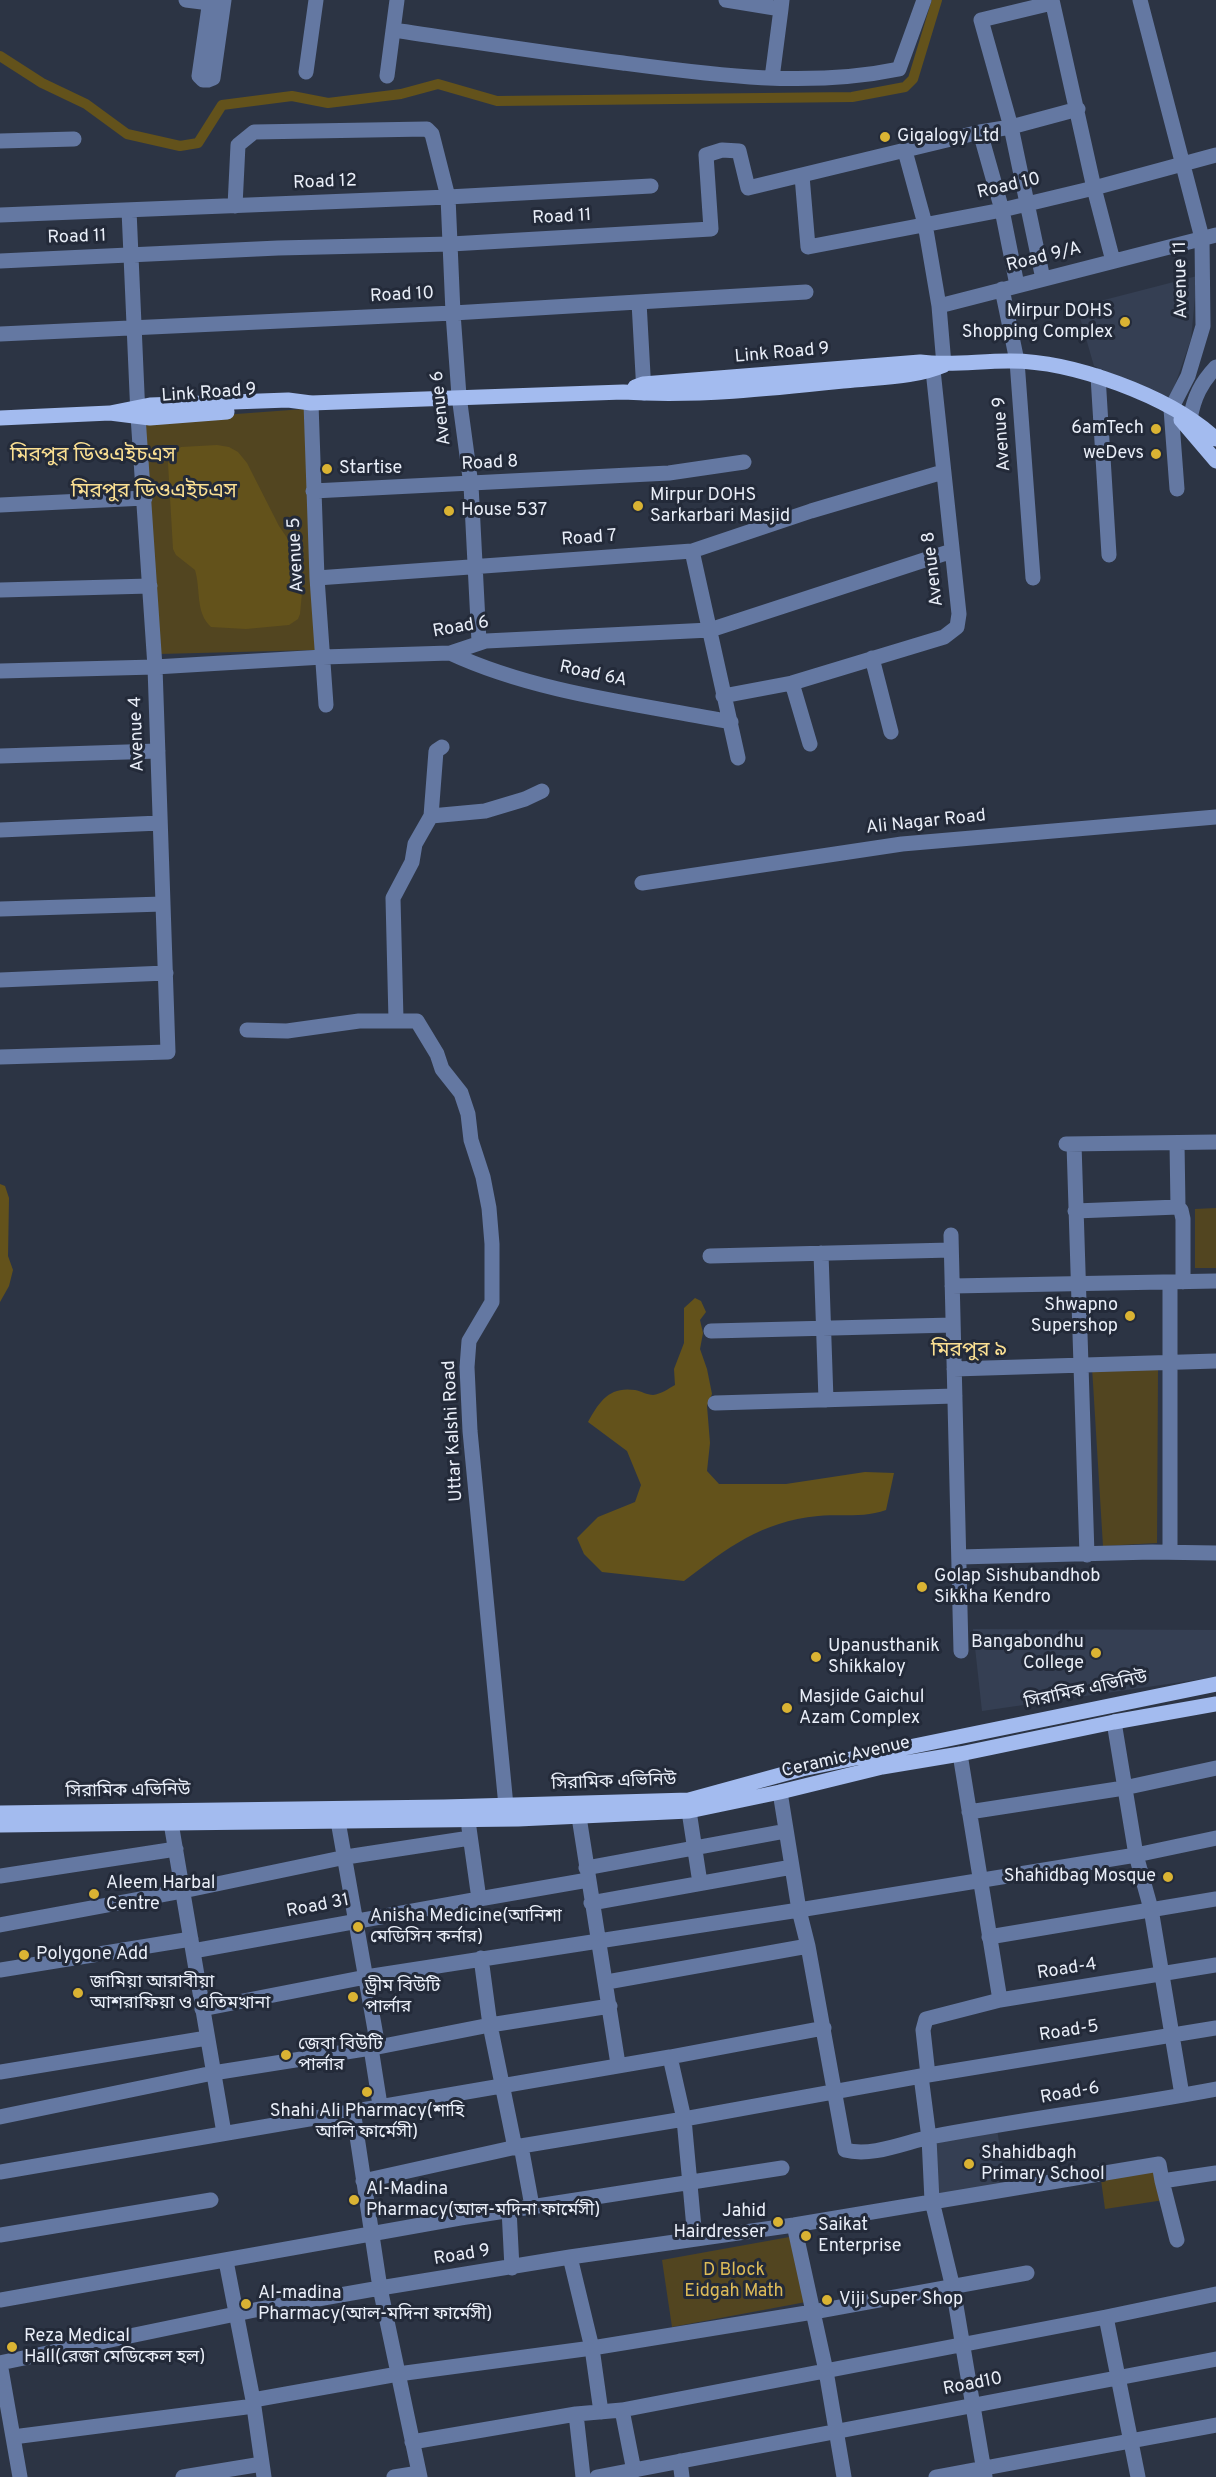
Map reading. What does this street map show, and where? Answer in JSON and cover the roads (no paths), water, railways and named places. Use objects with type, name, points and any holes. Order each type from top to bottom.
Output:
[{"type":"main road","name":"Link Road 9","points":[[0,418],[137,412],[150,418],[283,408],[311,403],[623,392],[643,388],[920,362],[939,368],[1017,361],[1098,376],[1146,395],[1190,419],[1216,439]]},
{"type":"main road","name":"Link Road 9","points":[[1171,409],[1216,461]]},
{"type":"main road","name":"সিরামিক এভিনিউ","points":[[0,1813],[506,1806],[689,1800],[802,1769],[1216,1684]]},
{"type":"main road","name":"Ceramic Avenue","points":[[518,1819],[689,1811],[882,1767],[1216,1704]]},
{"type":"main road","name":"সিরামিক এভিনিউ","points":[[0,1825],[518,1819]]},
{"type":"street","points":[[186,0],[215,1]]},
{"type":"street","points":[[306,72],[316,0]]},
{"type":"street","points":[[387,76],[398,0]]},
{"type":"street","points":[[726,0],[782,5],[772,78]]},
{"type":"street","points":[[393,30],[670,69],[806,79],[899,69],[924,0]]},
{"type":"street","name":"Avenue 11","points":[[1140,0],[1184,164],[1209,236],[1203,326],[1188,376],[1171,409]]},
{"type":"street","points":[[1043,279],[1011,127],[981,20],[1052,2],[1113,261]]},
{"type":"street","name":"Road 11","points":[[0,261],[278,248],[451,244],[711,229],[706,155],[722,150],[739,151],[748,188],[980,132],[1011,127],[1078,109]]},
{"type":"street","name":"Avenue 6","points":[[235,206],[238,145],[254,132],[427,129],[435,141],[448,197],[453,313],[459,396],[471,485],[479,642]]},
{"type":"street","points":[[980,132],[1002,210],[1017,285]]},
{"type":"street","points":[[0,141],[74,139]]},
{"type":"street","points":[[904,151],[925,224],[939,306],[939,368]]},
{"type":"street","name":"Road 10","points":[[802,176],[808,247],[1002,210],[1216,155]]},
{"type":"street","name":"Road 12","points":[[0,215],[448,197],[651,186]]},
{"type":"street","name":"Avenue 4","points":[[0,1057],[168,1052],[155,667],[145,498],[137,412],[129,210]]},
{"type":"street","name":"Road 9/A","points":[[939,306],[1209,236]]},
{"type":"street","name":"Avenue 9","points":[[1002,289],[1017,361],[1033,578]]},
{"type":"street","name":"Road 10","points":[[0,334],[453,313],[806,292]]},
{"type":"street","points":[[639,302],[643,388]]},
{"type":"street","points":[[1190,419],[1194,400],[1203,381],[1216,367]]},
{"type":"street","name":"Avenue 8","points":[[723,696],[792,683],[944,637],[957,627],[959,614],[943,472],[939,368]]},
{"type":"street","points":[[1098,376],[1108,555]]},
{"type":"street","name":"Avenue 5","points":[[311,403],[317,578],[326,705]]},
{"type":"street","points":[[1171,409],[1177,489]]},
{"type":"street","name":"Road 8","points":[[313,491],[471,485],[669,473],[744,462]]},
{"type":"street","name":"Road 7","points":[[317,578],[692,551],[811,511],[943,472]]},
{"type":"street","points":[[0,505],[145,498]]},
{"type":"street","points":[[692,551],[738,758]]},
{"type":"street","name":"Road 6","points":[[0,671],[155,667],[323,657],[450,653],[479,642],[710,630],[951,551]]},
{"type":"street","points":[[0,590],[150,586]]},
{"type":"street","name":"Road 6A","points":[[450,653],[486,669],[552,686],[731,722]]},
{"type":"street","points":[[872,658],[891,732]]},
{"type":"street","points":[[792,683],[810,744]]},
{"type":"street","points":[[247,1030],[287,1031],[360,1020],[396,1020],[393,898],[412,862],[415,843],[431,816],[436,752],[442,747]]},
{"type":"street","points":[[0,756],[158,751]]},
{"type":"street","points":[[431,816],[485,811],[525,799],[542,791]]},
{"type":"street","name":"Ali Nagar Road","points":[[642,883],[902,844],[1216,817]]},
{"type":"street","points":[[0,830],[160,824]]},
{"type":"street","points":[[0,909],[163,903]]},
{"type":"street","points":[[0,980],[166,973]]},
{"type":"street","name":"Uttar Kalshi Road","points":[[396,1020],[417,1021],[437,1054],[442,1069],[461,1093],[468,1114],[471,1140],[483,1177],[492,1244],[492,1302],[469,1341],[467,1367],[470,1431],[506,1806]]},
{"type":"street","points":[[1087,1555],[1075,1211],[1070,1144],[1216,1142]]},
{"type":"street","points":[[1170,1552],[1170,1362],[1183,1219],[1181,1210],[1178,1208],[1177,1143]]},
{"type":"street","points":[[1075,1211],[1178,1208]]},
{"type":"street","points":[[710,1256],[821,1253],[951,1242],[961,1651]]},
{"type":"street","points":[[821,1253],[826,1400]]},
{"type":"street","points":[[952,1286],[1216,1281]]},
{"type":"street","points":[[711,1331],[953,1325]]},
{"type":"street","points":[[954,1369],[1216,1361]]},
{"type":"street","points":[[715,1403],[955,1396]]},
{"type":"street","points":[[958,1557],[1216,1553]]},
{"type":"street","points":[[1114,1722],[1136,1854],[1151,1909],[1182,2095]]},
{"type":"street","points":[[960,1754],[1000,2000]]},
{"type":"street","points":[[969,1812],[1124,1788],[1216,1768]]},
{"type":"street","points":[[780,1792],[799,1910],[824,2028],[833,2092]]},
{"type":"street","points":[[689,1811],[700,1883]]},
{"type":"street","points":[[579,1817],[591,1903],[607,1982],[618,2064]]},
{"type":"street","points":[[468,1820],[479,1899]]},
{"type":"street","points":[[338,1821],[366,1977],[380,2105]]},
{"type":"street","points":[[171,1823],[224,2133]]},
{"type":"street","name":"Road 31","points":[[0,1970],[192,1945],[479,1899],[786,1832]]},
{"type":"street","points":[[0,1925],[183,1891],[346,1857],[470,1838]]},
{"type":"street","points":[[202,2009],[366,1977],[799,1910],[1136,1854],[1216,1838]]},
{"type":"street","points":[[0,1876],[176,1849]]},
{"type":"street","points":[[591,1903],[792,1867]]},
{"type":"street","points":[[989,1937],[1216,1899]]},
{"type":"street","points":[[607,1982],[808,1946]]},
{"type":"street","points":[[481,1958],[490,2025],[502,2084],[532,2206]]},
{"type":"street","name":"Road-4","points":[[924,2076],[923,2030],[926,2019],[1000,2000],[1216,1965]]},
{"type":"street","points":[[0,2117],[213,2073],[375,2048],[490,2025],[610,2006]]},
{"type":"street","points":[[0,2172],[618,2064],[670,2057],[824,2028]]},
{"type":"street","name":"Road-5","points":[[363,2181],[518,2147],[1216,2028]]},
{"type":"street","points":[[0,2072],[207,2038]]},
{"type":"street","points":[[670,2057],[684,2119],[695,2239]]},
{"type":"street","points":[[924,2076],[932,2201],[953,2288],[984,2473]]},
{"type":"street","name":"Road-6","points":[[833,2092],[845,2150],[854,2152],[877,2150],[929,2138],[1216,2089]]},
{"type":"street","points":[[353,2110],[380,2288],[419,2475],[394,2477]]},
{"type":"street","name":"Road 9","points":[[0,2363],[380,2288],[794,2225],[1159,2164],[1162,2181]]},
{"type":"street","points":[[0,2300],[509,2209],[782,2168]]},
{"type":"street","points":[[1177,2240],[1162,2181],[1216,2173]]},
{"type":"street","points":[[0,2235],[211,2200]]},
{"type":"street","points":[[509,2209],[512,2268]]},
{"type":"street","points":[[794,2225],[826,2371],[844,2477]]},
{"type":"street","points":[[570,2258],[592,2348],[601,2412]]},
{"type":"street","points":[[183,2477],[263,2470],[254,2403],[226,2261]]},
{"type":"street","points":[[9,2445],[254,2403],[398,2374],[592,2348],[953,2288],[1027,2273]]},
{"type":"street","points":[[412,2442],[576,2414],[622,2410],[1216,2294]]},
{"type":"street","points":[[1106,2317],[1138,2477]]},
{"type":"street","name":"Road10","points":[[597,2477],[634,2471],[681,2469],[973,2404],[1216,2359]]},
{"type":"street","points":[[0,2363],[9,2445],[20,2477]]},
{"type":"street","points":[[622,2410],[634,2471]]},
{"type":"street","points":[[576,2414],[583,2477]]},
{"type":"street","points":[[936,2477],[984,2473],[1131,2440],[1216,2425]]},
{"type":"waterway","points":[[0,56],[42,83],[86,104],[127,134],[180,146],[198,143],[222,105],[292,96],[328,103],[401,94],[438,84],[497,101],[852,97],[905,87],[913,79],[937,0]]},
{"type":"place","name":"Gigalogy Ltd","points":[[885,137]]},
{"type":"place","name":"Mirpur DOHS Shopping Complex","points":[[1125,322]]},
{"type":"place","name":"6amTech","points":[[1156,429]]},
{"type":"place","name":"weDevs","points":[[1156,454]]},
{"type":"place","name":"Startise","points":[[327,469]]},
{"type":"place","name":"Mirpur DOHS Sarkarbari Masjid","points":[[638,506]]},
{"type":"place","name":"House 537","points":[[449,511]]},
{"type":"place","name":"Shwapno Supershop","points":[[1130,1316]]},
{"type":"place","name":"Golap Sishubandhob Sikkha Kendro","points":[[922,1587]]},
{"type":"place","name":"Bangabondhu College","points":[[1096,1653]]},
{"type":"place","name":"Upanusthanik Shikkaloy","points":[[816,1657]]},
{"type":"place","name":"Masjide Gaichul Azam Complex","points":[[787,1708]]},
{"type":"place","name":"Shahidbag Mosque","points":[[1168,1877]]},
{"type":"place","name":"Aleem Harbal Centre","points":[[94,1894]]},
{"type":"place","name":"Anisha Medicine(আনিশা মেডিসিন কর্নার)","points":[[358,1927]]},
{"type":"place","name":"Polygone Add","points":[[24,1955]]},
{"type":"place","name":"জামিয়া আরাবীয়া আশরাফিয়া ও এতিমখানা","points":[[78,1993]]},
{"type":"place","name":"ড্রীম বিউটি পার্লার","points":[[353,1997]]},
{"type":"place","name":"জেবা বিউটি পার্লার","points":[[286,2055]]},
{"type":"place","name":"Shahi Ali Pharmacy(শাহি আলি ফার্মেসী)","points":[[367,2092]]},
{"type":"place","name":"Shahidbagh Primary School","points":[[969,2164]]},
{"type":"place","name":"Al-Madina Pharmacy(আল-মদিনা ফার্মেসী)","points":[[354,2200]]},
{"type":"place","name":"Jahid Hairdresser","points":[[778,2222]]},
{"type":"place","name":"Saikat Enterprise","points":[[806,2236]]},
{"type":"place","name":"Viji Super Shop","points":[[827,2300]]},
{"type":"place","name":"Al-madina Pharmacy(আল-মদিনা ফার্মেসী)","points":[[246,2304]]},
{"type":"place","name":"Reza Medical Hall(রেজা মেডিকেল হল)","points":[[12,2347]]},
{"type":"district","name":"মিরপুর ডিওএইচএস","points":[[93,457]]},
{"type":"district","name":"মিরপুর ডিওএইচএস","points":[[154,493]]},
{"type":"district","name":"মিরপুর ৯","points":[[969,1352]]},
{"type":"park label","name":"D Block Eidgah Math","points":[[734,2281]]}]
